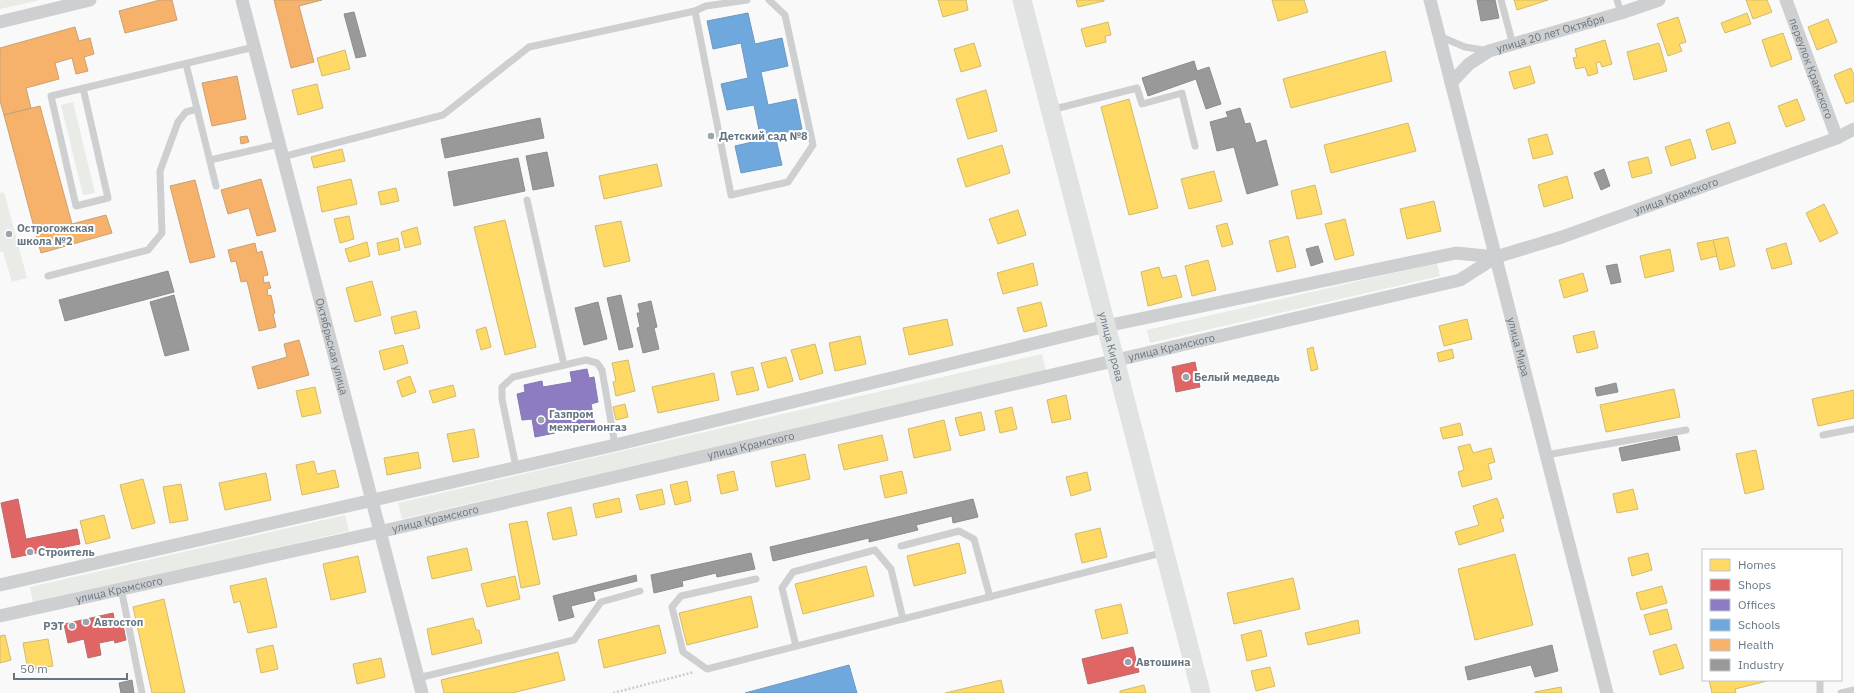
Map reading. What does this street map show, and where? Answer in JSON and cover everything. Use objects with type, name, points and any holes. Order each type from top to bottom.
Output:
[{"type":"main road","name":"улица Кирова","points":[[1022,0],[1201,693]]},
{"type":"street","points":[[0,22],[90,0]]},
{"type":"street","name":"Октябрьская улица","points":[[242,0],[278,144],[422,693]]},
{"type":"street","name":"улица Мира","points":[[1430,0],[1607,693]]},
{"type":"street","name":"улица 20 лет Октября","points":[[1451,83],[1469,64],[1489,51],[1621,13],[1657,0]]},
{"type":"street","name":"переулок Крамского","points":[[1786,0],[1837,138]]},
{"type":"street","name":"улица Крамского","points":[[0,616],[379,532],[1460,280],[1496,257],[1562,236],[1837,138],[1854,129]]},
{"type":"street","name":"улица Крамского","points":[[0,585],[616,445],[1106,326],[1456,253],[1496,257]]},
{"type":"lane","points":[[282,157],[443,115],[529,47],[695,10],[706,6],[747,0]]},
{"type":"lane","points":[[695,10],[731,195],[788,182],[814,145],[785,15],[769,0]]},
{"type":"lane","points":[[1501,0],[1513,45]]},
{"type":"lane","points":[[1617,0],[1621,13]]},
{"type":"lane","points":[[1439,36],[1465,47],[1489,51]]},
{"type":"lane","points":[[83,88],[108,198],[76,206],[51,96],[83,88],[186,64],[254,47]]},
{"type":"lane","points":[[186,64],[216,186]]},
{"type":"lane","points":[[1050,110],[1137,88],[1142,104],[1182,93],[1195,146]]},
{"type":"lane","points":[[48,276],[148,250],[162,233],[160,171],[178,122],[186,112],[197,109]]},
{"type":"lane","points":[[210,160],[278,144]]},
{"type":"lane","points":[[527,200],[564,365]]},
{"type":"lane","points":[[516,467],[502,399],[502,387],[513,377],[586,360],[597,363],[602,370],[616,445]]},
{"type":"lane","points":[[1824,435],[1854,429]]},
{"type":"lane","points":[[1546,455],[1686,430]]},
{"type":"lane","points":[[901,546],[959,531],[974,539],[990,597]]},
{"type":"lane","points":[[796,646],[782,588],[793,572],[875,550],[891,569],[903,619]]},
{"type":"lane","points":[[756,579],[681,596],[672,607],[683,652],[707,669],[1165,552]]},
{"type":"lane","points":[[121,588],[142,693]]},
{"type":"lane","points":[[418,678],[574,640],[601,602],[640,591]]},
{"type":"lane","points":[[1820,681],[1820,693]]},
{"type":"lane","points":[[1841,693],[1854,690]]},
{"type":"path","points":[[613,693],[707,669]]},
{"type":"shaded area","points":[[0,0],[40,0],[0,9]]},
{"type":"shaded area","points":[[73,102],[95,193],[83,195],[61,105]]},
{"type":"shaded area","points":[[4,192],[27,278],[12,282],[3,252],[0,252],[0,193]]},
{"type":"shaded area","points":[[1437,263],[1440,276],[1150,343],[1147,330]]},
{"type":"shaded area","points":[[1042,354],[1046,371],[402,519],[398,503]]},
{"type":"shaded area","points":[[345,515],[349,531],[33,603],[30,587]]},
{"type":"building: Homes","points":[[938,0],[966,0],[968,10],[943,17]]},
{"type":"building: Homes","points":[[1076,0],[1104,0],[1104,1],[1078,7]]},
{"type":"building: Homes","points":[[1272,0],[1304,0],[1308,12],[1278,21]]},
{"type":"building: Homes","points":[[1514,0],[1548,0],[1517,10]]},
{"type":"building: Homes","points":[[1746,0],[1767,0],[1772,12],[1753,19]]},
{"type":"building: Homes","points":[[1747,13],[1751,24],[1725,33],[1721,23]]},
{"type":"building: Homes","points":[[1678,17],[1686,42],[1679,44],[1682,51],[1668,56],[1657,24]]},
{"type":"building: Homes","points":[[1828,19],[1837,42],[1817,50],[1808,27]]},
{"type":"building: Homes","points":[[1108,22],[1111,35],[1105,36],[1106,42],[1086,47],[1081,29]]},
{"type":"building: Homes","points":[[1783,33],[1792,59],[1771,67],[1762,40]]},
{"type":"building: Homes","points":[[1605,40],[1612,64],[1602,67],[1600,62],[1596,63],[1598,73],[1588,76],[1585,67],[1576,69],[1573,58],[1577,57],[1575,49]]},
{"type":"building: Homes","points":[[974,43],[981,66],[961,72],[954,49]]},
{"type":"building: Homes","points":[[1659,43],[1667,71],[1634,80],[1627,52]]},
{"type":"building: Homes","points":[[345,50],[350,69],[322,76],[317,58]]},
{"type":"building: Homes","points":[[1385,51],[1392,81],[1291,108],[1283,79]]},
{"type":"building: Homes","points":[[1530,66],[1535,83],[1514,89],[1509,72]]},
{"type":"building: Homes","points":[[1851,68],[1854,75],[1854,101],[1846,104],[1834,75]]},
{"type":"building: Homes","points":[[317,84],[323,108],[298,115],[292,90]]},
{"type":"building: Homes","points":[[986,90],[997,131],[968,139],[956,99]]},
{"type":"building: Homes","points":[[1129,99],[1158,208],[1129,215],[1101,107]]},
{"type":"building: Homes","points":[[1797,99],[1805,120],[1786,127],[1778,106]]},
{"type":"building: Homes","points":[[1729,122],[1736,143],[1712,150],[1706,130]]},
{"type":"building: Homes","points":[[1408,123],[1416,151],[1331,173],[1324,145]]},
{"type":"building: Homes","points":[[1547,134],[1553,154],[1533,159],[1528,139]]},
{"type":"building: Homes","points":[[1690,139],[1696,158],[1671,166],[1665,147]]},
{"type":"building: Homes","points":[[1002,145],[1010,173],[966,187],[957,159]]},
{"type":"building: Homes","points":[[342,149],[345,161],[314,168],[311,157]]},
{"type":"building: Homes","points":[[1648,157],[1652,173],[1632,178],[1628,162]]},
{"type":"building: Homes","points":[[657,164],[662,186],[604,199],[599,176]]},
{"type":"building: Homes","points":[[1214,171],[1222,201],[1189,209],[1181,179]]},
{"type":"building: Homes","points":[[1567,176],[1573,198],[1544,207],[1538,185]]},
{"type":"building: Homes","points":[[351,179],[357,204],[322,212],[317,187]]},
{"type":"building: Homes","points":[[1315,185],[1322,214],[1297,219],[1291,191]]},
{"type":"building: Homes","points":[[396,188],[399,201],[381,205],[378,192]]},
{"type":"building: Homes","points":[[1434,201],[1441,231],[1407,239],[1400,209]]},
{"type":"building: Homes","points":[[1824,204],[1838,233],[1820,242],[1806,213]]},
{"type":"building: Homes","points":[[1018,210],[1026,235],[998,244],[989,219]]},
{"type":"building: Homes","points":[[349,216],[354,239],[340,243],[334,219]]},
{"type":"building: Homes","points":[[1345,219],[1354,255],[1335,260],[1325,224]]},
{"type":"building: Homes","points":[[505,220],[536,347],[505,355],[474,227]]},
{"type":"building: Homes","points":[[621,221],[630,261],[604,267],[595,226]]},
{"type":"building: Homes","points":[[1227,223],[1233,244],[1222,247],[1216,226]]},
{"type":"building: Homes","points":[[417,227],[421,244],[405,248],[401,232]]},
{"type":"building: Homes","points":[[1288,236],[1296,267],[1277,272],[1269,241]]},
{"type":"building: Homes","points":[[1728,237],[1735,266],[1720,270],[1713,240]]},
{"type":"building: Homes","points":[[398,238],[400,250],[379,255],[377,243]]},
{"type":"building: Homes","points":[[1713,240],[1717,256],[1701,260],[1697,243]]},
{"type":"building: Homes","points":[[367,242],[370,256],[349,262],[345,249]]},
{"type":"building: Homes","points":[[1786,243],[1792,264],[1772,269],[1766,249]]},
{"type":"building: Homes","points":[[1670,249],[1674,271],[1645,278],[1640,256]]},
{"type":"building: Homes","points":[[1208,260],[1216,290],[1192,296],[1185,266]]},
{"type":"building: Homes","points":[[1033,263],[1038,285],[1003,294],[997,273]]},
{"type":"building: Homes","points":[[1159,267],[1162,278],[1176,275],[1182,297],[1148,306],[1141,272]]},
{"type":"building: Homes","points":[[1583,273],[1588,291],[1564,298],[1559,280]]},
{"type":"building: Homes","points":[[372,281],[381,315],[355,322],[346,288]]},
{"type":"building: Homes","points":[[1041,302],[1047,326],[1024,332],[1017,308]]},
{"type":"building: Homes","points":[[416,311],[420,328],[395,334],[391,317]]},
{"type":"building: Homes","points":[[947,319],[953,345],[909,355],[903,328]]},
{"type":"building: Homes","points":[[1467,319],[1472,339],[1444,346],[1439,326]]},
{"type":"building: Homes","points":[[486,327],[491,347],[481,350],[476,330]]},
{"type":"building: Homes","points":[[1594,331],[1598,348],[1577,353],[1573,336]]},
{"type":"building: Homes","points":[[860,336],[866,364],[835,371],[829,343]]},
{"type":"building: Homes","points":[[815,344],[823,373],[800,380],[791,350]]},
{"type":"building: Homes","points":[[403,345],[408,363],[384,370],[379,351]]},
{"type":"building: Homes","points":[[1313,347],[1318,369],[1311,371],[1307,349]]},
{"type":"building: Homes","points":[[1452,349],[1454,358],[1439,362],[1437,353]]},
{"type":"building: Homes","points":[[786,357],[793,381],[768,388],[761,363]]},
{"type":"building: Homes","points":[[628,360],[635,391],[616,396],[613,382],[616,381],[612,363]]},
{"type":"building: Homes","points":[[753,367],[759,390],[737,395],[731,372]]},
{"type":"building: Homes","points":[[714,373],[719,400],[658,413],[652,387]]},
{"type":"building: Homes","points":[[410,376],[416,392],[402,397],[397,381]]},
{"type":"building: Homes","points":[[453,385],[456,396],[433,403],[429,391]]},
{"type":"building: Homes","points":[[315,387],[321,413],[302,417],[296,391]]},
{"type":"building: Homes","points":[[1674,389],[1680,417],[1606,432],[1600,405]]},
{"type":"building: Homes","points":[[1854,390],[1854,418],[1818,426],[1812,399]]},
{"type":"building: Homes","points":[[1066,395],[1071,419],[1052,423],[1047,400]]},
{"type":"building: Homes","points":[[625,404],[628,417],[616,420],[613,407]]},
{"type":"building: Homes","points":[[1012,407],[1017,429],[1000,433],[995,411]]},
{"type":"building: Homes","points":[[981,412],[985,430],[960,436],[955,418]]},
{"type":"building: Homes","points":[[944,420],[951,450],[914,458],[908,429]]},
{"type":"building: Homes","points":[[1460,423],[1463,435],[1443,439],[1440,428]]},
{"type":"building: Homes","points":[[474,429],[479,457],[453,462],[447,434]]},
{"type":"building: Homes","points":[[882,435],[888,460],[844,470],[838,445]]},
{"type":"building: Homes","points":[[1470,444],[1473,453],[1491,448],[1495,462],[1488,464],[1492,479],[1462,487],[1458,472],[1464,470],[1458,447]]},
{"type":"building: Homes","points":[[1756,450],[1764,489],[1745,494],[1736,454]]},
{"type":"building: Homes","points":[[418,452],[421,468],[387,475],[384,458]]},
{"type":"building: Homes","points":[[805,454],[810,479],[776,487],[771,462]]},
{"type":"building: Homes","points":[[314,461],[317,474],[335,470],[339,487],[302,495],[296,465]]},
{"type":"building: Homes","points":[[734,471],[738,490],[721,494],[717,475]]},
{"type":"building: Homes","points":[[902,471],[907,493],[885,498],[880,476]]},
{"type":"building: Homes","points":[[1087,472],[1091,490],[1071,496],[1066,477]]},
{"type":"building: Homes","points":[[266,473],[271,500],[225,510],[219,483]]},
{"type":"building: Homes","points":[[143,479],[155,523],[132,529],[120,485]]},
{"type":"building: Homes","points":[[687,481],[691,501],[675,505],[670,485]]},
{"type":"building: Homes","points":[[181,484],[188,520],[170,523],[163,487]]},
{"type":"building: Homes","points":[[662,489],[665,504],[640,510],[636,495]]},
{"type":"building: Homes","points":[[1633,489],[1638,509],[1617,513],[1613,494]]},
{"type":"building: Homes","points":[[619,498],[622,512],[596,518],[593,504]]},
{"type":"building: Homes","points":[[1497,498],[1504,518],[1500,519],[1504,531],[1459,545],[1455,532],[1479,525],[1473,506]]},
{"type":"building: Homes","points":[[571,507],[577,535],[553,540],[547,513]]},
{"type":"building: Homes","points":[[104,515],[110,538],[86,544],[80,521]]},
{"type":"building: Homes","points":[[527,521],[540,584],[521,588],[509,524]]},
{"type":"building: Homes","points":[[1100,528],[1107,557],[1082,563],[1075,534]]},
{"type":"building: Homes","points":[[959,543],[966,573],[914,586],[907,556]]},
{"type":"building: Homes","points":[[467,548],[472,570],[432,579],[427,557]]},
{"type":"building: Homes","points":[[1648,553],[1652,570],[1632,576],[1628,558]]},
{"type":"building: Homes","points":[[1515,554],[1533,625],[1475,640],[1458,569]]},
{"type":"building: Homes","points":[[358,556],[366,592],[331,600],[323,564]]},
{"type":"building: Homes","points":[[866,566],[874,596],[803,614],[795,584]]},
{"type":"building: Homes","points":[[515,576],[520,599],[487,607],[481,584]]},
{"type":"building: Homes","points":[[266,578],[277,627],[248,633],[240,601],[234,603],[230,586]]},
{"type":"building: Homes","points":[[1293,578],[1300,609],[1234,624],[1227,593]]},
{"type":"building: Homes","points":[[1662,586],[1667,603],[1641,610],[1636,593]]},
{"type":"building: Homes","points":[[751,596],[758,627],[687,645],[679,613]]},
{"type":"building: Homes","points":[[164,599],[185,693],[152,693],[133,607]]},
{"type":"building: Homes","points":[[1121,604],[1128,633],[1102,639],[1095,610]]},
{"type":"building: Homes","points":[[1667,609],[1672,629],[1650,635],[1644,615]]},
{"type":"building: Homes","points":[[473,618],[476,630],[479,630],[482,643],[432,655],[427,629]]},
{"type":"building: Homes","points":[[1358,620],[1360,633],[1308,645],[1305,633]]},
{"type":"building: Homes","points":[[659,625],[666,653],[604,668],[598,640]]},
{"type":"building: Homes","points":[[1261,630],[1267,656],[1247,661],[1241,635]]},
{"type":"building: Homes","points":[[5,635],[11,660],[0,663],[0,636]]},
{"type":"building: Homes","points":[[48,639],[53,666],[28,670],[23,643]]},
{"type":"building: Homes","points":[[1676,644],[1684,668],[1660,675],[1653,651]]},
{"type":"building: Homes","points":[[273,645],[278,669],[261,673],[256,649]]},
{"type":"building: Homes","points":[[558,652],[565,680],[512,693],[444,693],[441,680]]},
{"type":"building: Homes","points":[[381,658],[385,677],[357,684],[353,664]]},
{"type":"building: Homes","points":[[1270,667],[1275,686],[1256,691],[1251,671]]},
{"type":"building: Homes","points":[[1001,680],[1004,693],[945,693]]},
{"type":"building: Homes","points":[[1709,681],[1767,681],[1735,689],[1736,693],[1712,693]]},
{"type":"building: Homes","points":[[1144,685],[1146,693],[1120,693],[1120,691]]},
{"type":"building: Homes","points":[[1561,687],[1562,693],[1535,693],[1535,692]]},
{"type":"building: Shops","name":"Белый медведь","points":[[1195,362],[1200,387],[1176,392],[1172,367]]},
{"type":"building: Shops","points":[[18,499],[26,539],[77,529],[80,544],[12,558],[1,503]]},
{"type":"building: Shops","points":[[113,613],[116,627],[123,625],[126,640],[115,643],[114,640],[99,643],[101,655],[88,658],[84,639],[68,643],[64,624]]},
{"type":"building: Shops","points":[[1133,647],[1139,672],[1088,684],[1082,659]]},
{"type":"building: Offices","points":[[587,369],[589,378],[594,377],[598,402],[591,404],[595,426],[572,430],[570,423],[554,426],[555,433],[535,437],[532,419],[522,420],[517,394],[525,392],[524,385],[542,381],[543,387],[572,382],[570,372]]},
{"type":"building: Schools","points":[[748,13],[755,44],[782,38],[788,66],[761,72],[768,105],[796,99],[802,129],[775,135],[782,165],[741,173],[735,146],[761,140],[754,105],[727,110],[721,84],[748,78],[741,43],[713,49],[707,21]]},
{"type":"building: Schools","points":[[849,665],[857,693],[745,693]]},
{"type":"building: Health","points":[[160,0],[172,0],[177,20],[125,33],[119,11]]},
{"type":"building: Health","points":[[274,0],[322,0],[299,6],[314,62],[291,68]]},
{"type":"building: Health","points":[[75,27],[79,41],[90,38],[94,54],[84,57],[88,71],[76,74],[72,58],[55,63],[59,79],[26,88],[31,108],[4,115],[0,101],[0,48]]},
{"type":"building: Health","points":[[237,76],[246,119],[212,126],[202,83]]},
{"type":"building: Health","points":[[40,106],[72,224],[106,215],[112,233],[41,253],[4,115]]},
{"type":"building: Health","points":[[247,136],[249,142],[241,144],[240,137]]},
{"type":"building: Health","points":[[261,179],[276,231],[257,236],[249,208],[228,214],[221,190]]},
{"type":"building: Health","points":[[195,180],[215,257],[190,263],[170,186]]},
{"type":"building: Health","points":[[255,243],[257,253],[262,251],[268,275],[263,276],[264,283],[269,282],[271,288],[267,289],[268,296],[271,295],[276,327],[259,331],[247,281],[241,282],[236,261],[231,262],[228,250]]},
{"type":"building: Health","points":[[299,340],[309,375],[258,389],[252,367],[287,357],[284,344]]},
{"type":"building: Industry","points":[[1477,0],[1495,0],[1499,18],[1481,21]]},
{"type":"building: Industry","points":[[354,12],[366,56],[356,58],[344,14]]},
{"type":"building: Industry","points":[[1194,61],[1197,71],[1209,67],[1221,104],[1206,109],[1196,79],[1148,96],[1142,78]]},
{"type":"building: Industry","points":[[1240,108],[1245,124],[1250,123],[1256,143],[1266,140],[1278,185],[1247,194],[1234,147],[1217,151],[1210,122],[1228,117],[1226,112]]},
{"type":"building: Industry","points":[[540,118],[544,138],[445,158],[441,139]]},
{"type":"building: Industry","points":[[547,152],[554,186],[533,190],[526,156]]},
{"type":"building: Industry","points":[[518,158],[525,191],[454,206],[448,172]]},
{"type":"building: Industry","points":[[1604,169],[1610,186],[1601,190],[1594,173]]},
{"type":"building: Industry","points":[[1318,246],[1323,262],[1311,266],[1306,249]]},
{"type":"building: Industry","points":[[1617,264],[1621,282],[1611,284],[1606,266]]},
{"type":"building: Industry","points":[[168,271],[174,292],[65,321],[59,300]]},
{"type":"building: Industry","points":[[174,295],[189,350],[165,356],[150,302]]},
{"type":"building: Industry","points":[[621,295],[633,347],[619,350],[607,298]]},
{"type":"building: Industry","points":[[651,301],[657,327],[654,328],[659,349],[643,353],[637,328],[640,327],[637,313],[640,313],[638,304]]},
{"type":"building: Industry","points":[[598,302],[607,339],[584,345],[575,308]]},
{"type":"building: Industry","points":[[1616,383],[1618,392],[1597,396],[1595,388]]},
{"type":"building: Industry","points":[[1677,436],[1680,450],[1622,461],[1619,448]]},
{"type":"building: Industry","points":[[973,499],[978,517],[953,523],[952,516],[916,525],[918,530],[869,542],[869,538],[773,561],[770,547]]},
{"type":"building: Industry","points":[[751,553],[755,569],[717,577],[716,573],[682,581],[683,586],[654,593],[651,575]]},
{"type":"building: Industry","points":[[636,575],[637,581],[593,592],[595,600],[571,606],[574,617],[559,621],[553,596]]},
{"type":"building: Industry","points":[[1552,645],[1558,671],[1535,677],[1531,665],[1468,680],[1465,667]]},
{"type":"building: Industry","points":[[132,680],[134,693],[121,693],[119,683]]},
{"type":"place","name":"Детский сад №8","points":[[711,136]]},
{"type":"place","name":"Острогожская школа №2","points":[[9,234]]},
{"type":"place","name":"Белый медведь","points":[[1186,377]]},
{"type":"place","name":"Газпром межрегионгаз","points":[[541,420]]},
{"type":"place","name":"Строитель","points":[[30,552]]},
{"type":"place","name":"Автостоп","points":[[86,622]]},
{"type":"place","name":"РЭТ","points":[[72,626]]},
{"type":"place","name":"Автошина","points":[[1128,662]]}]
